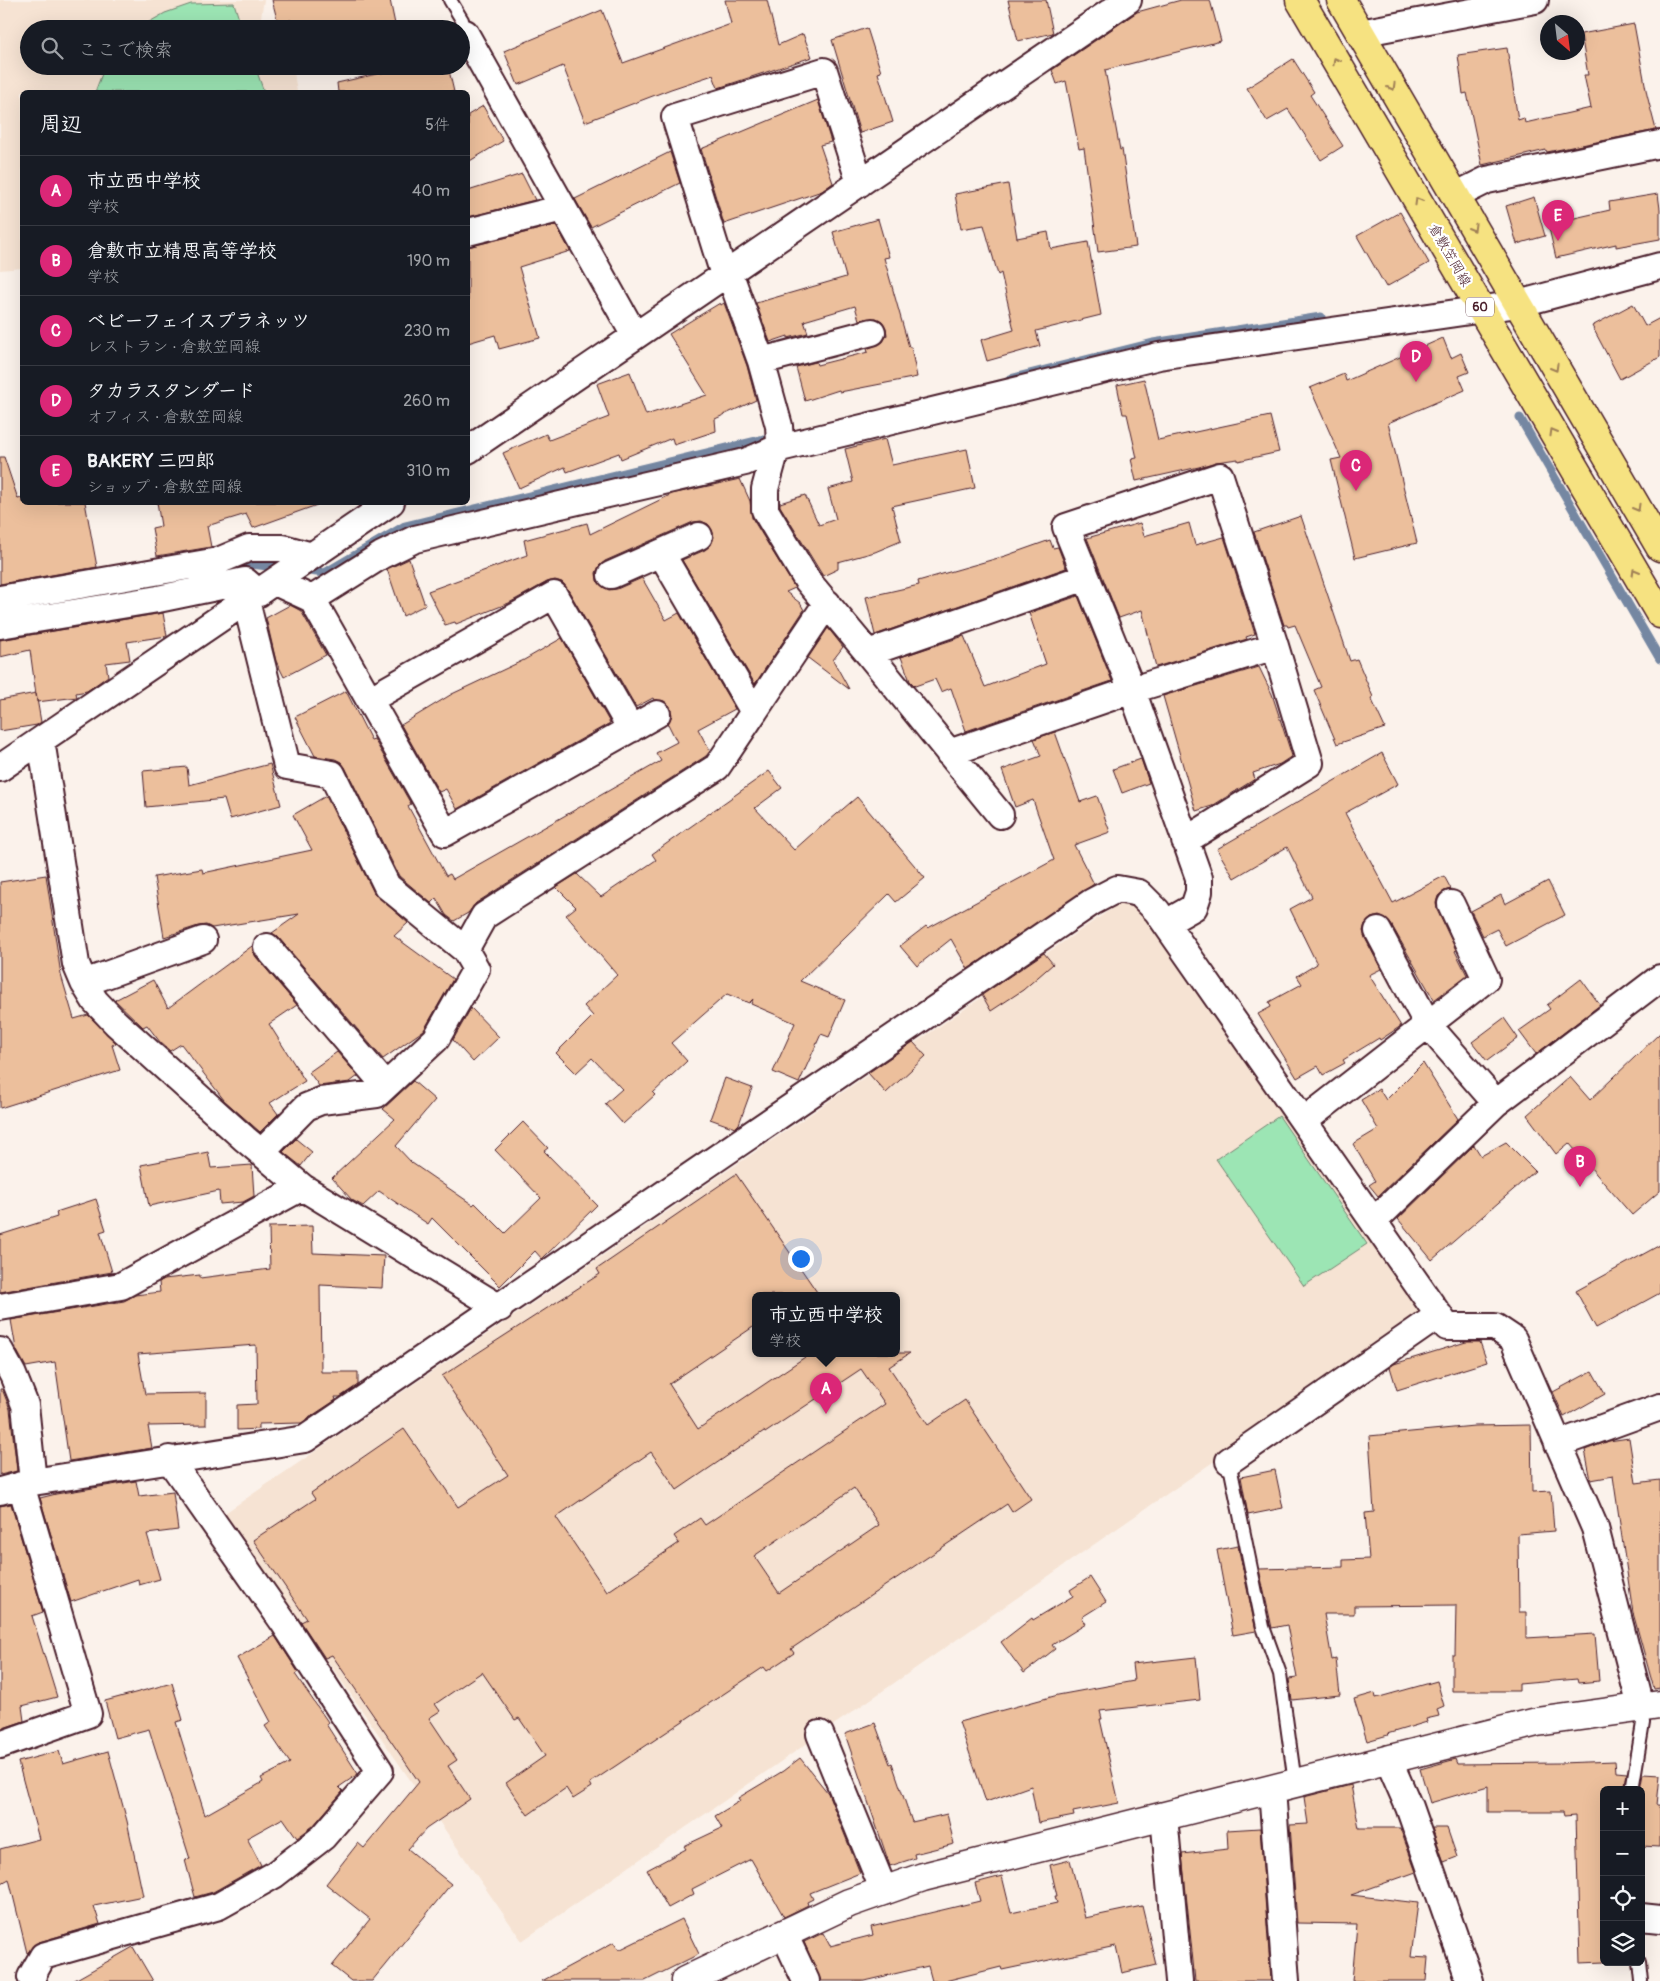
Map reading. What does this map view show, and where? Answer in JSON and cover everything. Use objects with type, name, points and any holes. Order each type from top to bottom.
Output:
[{"type":"main road","name":"倉敷笠岡線","points":[[1300,0],[1660,614]]},
{"type":"main road","name":"60","points":[[1340,0],[1660,547]]},
{"type":"street","points":[[470,449],[1128,0]]},
{"type":"street","points":[[1360,33],[1535,0]]},
{"type":"street","points":[[470,40],[635,336]]},
{"type":"street","points":[[860,183],[824,71],[675,116],[726,274],[761,361],[778,439],[765,489],[765,510],[806,580],[827,603],[1000,815]]},
{"type":"street","points":[[1455,196],[1487,180],[1660,144]]},
{"type":"street","points":[[470,232],[564,208]]},
{"type":"street","points":[[312,599],[382,555],[416,539],[745,462],[778,439],[1159,356],[1518,304],[1660,266]]},
{"type":"street","points":[[761,361],[872,332]]},
{"type":"street","points":[[1166,923],[1194,907],[1199,892],[1199,878],[1185,841],[1132,690],[1066,527],[1220,476],[1276,646],[1310,763],[1185,841]]},
{"type":"street","points":[[0,768],[386,505]]},
{"type":"street","points":[[611,575],[699,536]]},
{"type":"street","points":[[0,599],[218,561],[249,548],[283,548],[279,578],[287,766],[332,774],[387,886],[465,950],[476,969],[436,1039],[376,1094],[321,1101],[306,1107],[262,1153]]},
{"type":"street","points":[[661,553],[754,712]]},
{"type":"street","points":[[868,653],[1086,577]]},
{"type":"street","points":[[0,625],[158,599],[245,581],[279,578],[312,599],[445,833],[657,714]]},
{"type":"street","points":[[369,700],[554,595],[631,729]]},
{"type":"street","points":[[465,950],[484,916],[717,767],[827,603]]},
{"type":"street","points":[[949,753],[1132,690],[1276,646]]},
{"type":"street","points":[[42,740],[76,964],[84,983],[95,1001],[116,1023],[302,1187],[500,1308]]},
{"type":"street","points":[[18,1486],[169,1459],[306,1439],[1092,902],[1117,888],[1139,892],[1157,910],[1447,1327],[1495,1327],[1513,1339],[1595,1528],[1651,1706],[1537,1722],[923,1877],[849,1903],[784,1934],[700,1978]]},
{"type":"street","points":[[1304,1121],[1486,979],[1451,904]]},
{"type":"street","points":[[1378,932],[1428,1025],[1496,1103]]},
{"type":"street","points":[[84,983],[203,940]]},
{"type":"street","points":[[267,947],[385,1085]]},
{"type":"street","points":[[1374,1221],[1496,1103],[1660,978]]},
{"type":"street","points":[[0,1307],[121,1286],[302,1187]]},
{"type":"street","points":[[1229,1461],[1439,1315]]},
{"type":"street","points":[[0,1351],[25,1405],[18,1486],[88,1714],[0,1745]]},
{"type":"street","points":[[1558,1444],[1660,1408]]},
{"type":"street","points":[[33,1981],[31,1976],[43,1956],[219,1906],[274,1875],[323,1837],[380,1771],[284,1623],[169,1459]]},
{"type":"street","points":[[820,1734],[884,1891]]},
{"type":"street","points":[[1388,1759],[1409,1807],[1470,1981]]},
{"type":"street","points":[[1283,1786],[1286,1981]]},
{"type":"street","points":[[1164,1816],[1179,1981]]},
{"type":"street","points":[[1645,1917],[1660,1919]]},
{"type":"street","points":[[784,1934],[806,1981]]},
{"type":"lane","points":[[450,0],[462,20]]},
{"type":"lane","points":[[1229,1461],[1263,1627],[1280,1674],[1283,1786]]},
{"type":"lane","points":[[1633,1786],[1643,1723],[1651,1706]]},
{"type":"lane","points":[[1639,1966],[1641,1981]]},
{"type":"shaded area","points":[[0,0],[264,0],[261,20],[20,20],[20,75],[294,75],[297,90],[20,90],[20,268],[0,270]]},
{"type":"shaded area","points":[[1132,895],[1425,1315],[522,1941],[225,1513]]},
{"type":"green space","points":[[234,3],[239,20],[153,20],[165,13],[191,4]]},
{"type":"green space","points":[[102,75],[258,75],[263,90],[96,90]]},
{"type":"green space","points":[[1279,1116],[1367,1244],[1304,1286],[1216,1159]]},
{"type":"building","points":[[272,0],[390,0],[394,20],[291,20],[277,20]]},
{"type":"building","points":[[725,0],[767,0],[778,45],[803,34],[812,57],[718,88],[713,75],[585,122],[563,66],[518,85],[504,51],[602,10],[623,63],[731,24]]},
{"type":"building","points":[[1008,0],[1046,0],[1053,33],[1018,41]]},
{"type":"building","points":[[1181,0],[1210,0],[1221,41],[1105,70],[1120,150],[1122,149],[1136,247],[1098,252],[1084,148],[1079,149],[1066,81],[1057,84],[1052,70],[1137,12]]},
{"type":"building","points":[[1634,24],[1647,95],[1656,130],[1547,152],[1546,150],[1482,165],[1467,93],[1463,94],[1458,55],[1507,48],[1518,120],[1524,118],[1525,123],[1591,108],[1584,75],[1588,75],[1585,57],[1585,33]]},
{"type":"building","points":[[867,28],[881,72],[878,73],[893,122],[860,133],[832,40]]},
{"type":"building","points":[[1293,59],[1314,92],[1310,95],[1343,146],[1321,160],[1288,109],[1267,121],[1247,88]]},
{"type":"building","points":[[372,75],[450,75],[454,90],[338,90],[337,83]]},
{"type":"building","points":[[818,100],[831,142],[820,145],[833,183],[822,191],[724,224],[701,149]]},
{"type":"building","points":[[483,106],[503,141],[470,161],[470,114]]},
{"type":"building","points":[[670,152],[680,183],[591,227],[575,199]]},
{"type":"building","points":[[522,174],[535,200],[470,216],[470,190]]},
{"type":"building","points":[[1008,184],[1017,238],[1048,232],[1051,249],[1088,242],[1101,315],[1036,331],[1040,346],[987,361],[981,340],[1014,330],[1001,273],[998,275],[984,225],[961,229],[955,194]]},
{"type":"building","points":[[1658,194],[1660,239],[1616,247],[1616,244],[1556,258],[1548,224],[1610,210],[1609,202]]},
{"type":"building","points":[[1534,197],[1545,236],[1517,244],[1506,206]]},
{"type":"building","points":[[1400,212],[1429,263],[1386,287],[1357,236]]},
{"type":"building","points":[[878,219],[889,257],[884,258],[909,347],[911,347],[917,377],[840,392],[839,390],[805,401],[796,367],[816,362],[817,365],[868,352],[867,349],[883,342],[887,335],[886,328],[882,321],[876,318],[859,320],[855,306],[804,321],[808,333],[788,338],[788,336],[770,342],[756,303],[846,277],[833,232]]},
{"type":"building","points":[[556,225],[570,251],[519,267],[540,338],[499,349],[495,335],[470,342],[470,246]]},
{"type":"building","points":[[720,303],[721,305],[724,303],[747,366],[756,400],[715,419],[716,431],[674,445],[672,438],[621,459],[619,453],[567,472],[565,467],[519,488],[503,453],[546,434],[549,440],[609,417],[597,384],[630,372],[646,415],[707,395],[669,334]]},
{"type":"building","points":[[1633,304],[1645,326],[1660,318],[1660,357],[1620,379],[1592,326]]},
{"type":"building","points":[[1443,338],[1451,358],[1461,353],[1469,372],[1459,376],[1465,390],[1388,423],[1417,543],[1355,558],[1331,460],[1341,458],[1310,388],[1344,374],[1346,381]]},
{"type":"building","points":[[1144,379],[1158,440],[1270,416],[1279,452],[1238,461],[1238,459],[1216,462],[1136,481],[1131,459],[1137,458],[1127,414],[1123,414],[1117,385]]},
{"type":"building","points":[[885,439],[892,465],[967,449],[975,488],[892,506],[901,541],[875,552],[838,562],[838,569],[823,576],[780,506],[780,503],[805,495],[819,525],[836,519],[828,489],[853,482],[845,449]]},
{"type":"building","points":[[0,457],[4,457],[18,499],[20,498],[20,505],[86,505],[97,567],[0,584]]},
{"type":"building","points":[[740,479],[750,501],[752,518],[795,588],[786,592],[800,603],[804,610],[755,684],[682,560],[705,550],[711,545],[714,537],[708,524],[701,521],[693,522],[605,561],[599,566],[596,573],[597,581],[603,587],[609,590],[617,589],[642,578],[666,620],[679,613],[735,709],[698,729],[710,751],[706,756],[476,903],[468,913],[454,921],[446,915],[436,898],[431,903],[399,876],[345,767],[335,759],[315,756],[295,717],[346,691],[371,740],[374,739],[411,804],[408,806],[446,876],[450,874],[453,879],[661,761],[656,753],[677,742],[668,724],[672,715],[670,706],[664,701],[654,700],[653,698],[636,707],[562,582],[555,580],[547,582],[509,603],[456,624],[455,622],[445,625],[428,591],[527,555],[524,540],[587,523],[590,534],[672,494]]},
{"type":"building","points":[[158,505],[317,505],[253,528],[246,514],[207,526],[211,547],[157,556],[152,528],[161,526]]},
{"type":"building","points":[[1301,516],[1350,661],[1357,659],[1373,697],[1371,698],[1385,728],[1337,744],[1314,690],[1321,687],[1295,625],[1288,627],[1284,625],[1254,532]]},
{"type":"building","points":[[1140,523],[1144,536],[1189,523],[1195,545],[1224,537],[1255,634],[1246,637],[1247,639],[1156,667],[1142,610],[1119,618],[1087,538]]},
{"type":"building","points":[[1050,540],[1053,548],[1058,547],[1066,568],[875,635],[866,597],[919,585],[918,581],[1005,556]]},
{"type":"building","points":[[409,559],[425,605],[403,616],[387,569]]},
{"type":"building","points":[[1078,596],[1112,681],[966,731],[951,688],[941,692],[935,679],[915,686],[910,681],[901,657],[964,636],[985,687],[1046,664],[1029,613]]},
{"type":"building","points":[[290,605],[301,611],[326,655],[284,677],[276,661],[266,618]]},
{"type":"building","points":[[163,613],[167,636],[127,642],[130,660],[106,663],[108,676],[87,691],[76,693],[77,697],[37,702],[30,650],[0,657],[0,640]]},
{"type":"building","points":[[828,628],[843,647],[833,660],[849,689],[808,658]]},
{"type":"building","points":[[562,638],[610,723],[457,809],[446,789],[439,792],[401,725],[452,694],[524,660]]},
{"type":"building","points":[[1259,667],[1272,694],[1292,756],[1280,764],[1253,773],[1255,779],[1212,806],[1196,811],[1163,696]]},
{"type":"building","points":[[36,693],[41,722],[37,725],[0,731],[0,700]]},
{"type":"building","points":[[1055,732],[1080,802],[1097,796],[1110,832],[1074,845],[1094,884],[968,969],[951,939],[917,966],[900,946],[926,926],[928,928],[1054,860],[1033,800],[1015,807],[1002,770],[1041,756],[1034,739]]},
{"type":"building","points":[[1382,753],[1398,784],[1345,813],[1393,903],[1444,876],[1451,889],[1444,891],[1438,896],[1437,910],[1467,975],[1434,1000],[1391,924],[1379,916],[1371,918],[1365,924],[1363,931],[1381,969],[1369,975],[1401,1026],[1343,1060],[1345,1063],[1323,1075],[1318,1066],[1297,1078],[1258,1014],[1271,1007],[1269,1002],[1302,984],[1297,976],[1317,964],[1290,909],[1312,897],[1287,847],[1234,878],[1217,849]]},
{"type":"building","points":[[1141,759],[1149,783],[1122,793],[1113,769]]},
{"type":"building","points":[[270,764],[281,805],[230,819],[224,799],[146,807],[143,771],[187,767],[189,785]]},
{"type":"building","points":[[769,771],[782,788],[755,808],[794,850],[857,797],[925,878],[896,902],[889,894],[800,981],[845,1000],[829,1037],[821,1034],[799,1083],[773,1072],[795,1023],[751,1004],[753,999],[749,1003],[727,994],[671,1043],[687,1061],[653,1093],[655,1095],[623,1124],[605,1104],[622,1089],[592,1058],[576,1073],[556,1053],[593,1016],[584,1006],[617,975],[566,915],[576,907],[556,887],[577,874],[601,897],[656,860],[652,854]]},
{"type":"building","points":[[326,796],[374,893],[408,923],[394,936],[453,979],[424,1030],[383,1059],[278,937],[272,933],[299,914],[212,928],[206,925],[198,926],[164,937],[154,877],[202,869],[203,873],[312,850],[293,815]]},
{"type":"building","points":[[46,875],[61,975],[74,1019],[88,1015],[116,1043],[112,1045],[120,1070],[0,1108],[0,882]]},
{"type":"building","points":[[1548,881],[1565,915],[1506,946],[1497,929],[1483,936],[1471,911],[1501,895],[1505,904]]},
{"type":"building","points":[[252,946],[256,957],[297,1005],[269,1024],[305,1081],[270,1103],[278,1114],[260,1132],[224,1100],[181,1044],[170,1051],[160,1042],[147,1025],[143,1027],[115,1000],[153,980],[168,1008]]},
{"type":"building","points":[[1044,953],[1053,964],[1023,990],[991,1011],[982,995]]},
{"type":"building","points":[[1581,979],[1600,1005],[1536,1054],[1519,1031],[1550,1009],[1547,1005]]},
{"type":"building","points":[[471,1008],[499,1037],[473,1062],[453,1040]]},
{"type":"building","points":[[1504,1018],[1518,1038],[1487,1061],[1472,1042]]},
{"type":"building","points":[[1660,1033],[1660,1191],[1632,1215],[1569,1143],[1556,1154],[1527,1115],[1570,1077],[1590,1100]]},
{"type":"building","points":[[913,1042],[926,1056],[886,1093],[868,1073]]},
{"type":"building","points":[[337,1052],[358,1076],[350,1082],[319,1086],[309,1072]]},
{"type":"building","points":[[1423,1063],[1458,1119],[1378,1196],[1369,1185],[1375,1181],[1353,1144],[1378,1129],[1361,1100],[1379,1089],[1386,1100]]},
{"type":"building","points":[[725,1078],[752,1088],[739,1124],[735,1128],[710,1119]]},
{"type":"building","points":[[413,1081],[435,1100],[396,1146],[412,1163],[473,1205],[475,1203],[505,1233],[541,1198],[495,1150],[523,1122],[548,1148],[544,1151],[597,1205],[542,1259],[535,1251],[500,1286],[432,1218],[428,1224],[379,1191],[363,1206],[352,1200],[332,1178],[395,1119],[383,1109]]},
{"type":"building","points":[[296,1139],[312,1152],[301,1166],[283,1152]]},
{"type":"building","points":[[1506,1142],[1535,1171],[1432,1260],[1398,1219],[1474,1145],[1481,1156]]},
{"type":"building","points":[[208,1152],[211,1168],[252,1165],[254,1196],[243,1202],[220,1204],[219,1191],[149,1206],[141,1165]]},
{"type":"building","points":[[736,1174],[817,1292],[752,1292],[752,1328],[669,1384],[698,1429],[805,1357],[900,1357],[900,1353],[910,1353],[889,1367],[928,1425],[965,1400],[1031,1499],[1012,1512],[1007,1504],[791,1649],[794,1653],[767,1671],[764,1667],[590,1783],[592,1787],[573,1799],[566,1788],[528,1815],[506,1783],[545,1756],[519,1718],[515,1720],[482,1672],[435,1704],[440,1711],[429,1718],[457,1760],[448,1766],[470,1799],[426,1829],[408,1849],[451,1884],[372,1981],[351,1981],[332,1966],[370,1919],[326,1884],[358,1843],[364,1848],[419,1782],[332,1655],[325,1658],[301,1622],[307,1619],[253,1540],[315,1499],[311,1493],[404,1429],[458,1507],[508,1475],[442,1376],[600,1274],[597,1269]],"holes":[[[861,1369],[885,1404],[705,1525],[700,1518],[674,1536],[679,1543],[607,1592],[556,1517],[651,1452],[677,1490]],[[854,1488],[879,1525],[779,1593],[754,1556]]]},
{"type":"building","points":[[96,1199],[106,1230],[100,1232],[112,1272],[0,1292],[0,1235],[57,1217],[56,1212]]},
{"type":"building","points":[[312,1226],[313,1253],[384,1256],[382,1288],[320,1285],[321,1372],[358,1372],[358,1385],[340,1397],[335,1397],[336,1400],[301,1423],[259,1424],[259,1429],[237,1430],[237,1405],[257,1404],[256,1345],[138,1354],[145,1394],[206,1393],[206,1425],[148,1426],[152,1448],[69,1461],[55,1362],[26,1367],[16,1349],[11,1320],[124,1301],[135,1295],[160,1292],[159,1282],[164,1279],[200,1275],[200,1278],[270,1269],[269,1227]]},
{"type":"building","points":[[1660,1245],[1660,1293],[1596,1328],[1576,1291]]},
{"type":"building","points":[[1466,1342],[1480,1342],[1487,1362],[1397,1390],[1390,1367],[1394,1364]]},
{"type":"building","points":[[1592,1371],[1605,1394],[1564,1417],[1553,1392]]},
{"type":"building","points":[[0,1389],[2,1389],[10,1409],[17,1471],[0,1475]]},
{"type":"building","points":[[1531,1425],[1532,1492],[1551,1491],[1554,1531],[1518,1534],[1519,1612],[1526,1612],[1526,1638],[1595,1634],[1599,1681],[1578,1683],[1577,1679],[1519,1684],[1519,1691],[1452,1691],[1452,1655],[1455,1655],[1456,1605],[1354,1606],[1354,1614],[1324,1614],[1332,1660],[1336,1659],[1340,1695],[1292,1700],[1289,1679],[1297,1678],[1287,1625],[1272,1628],[1259,1569],[1343,1567],[1343,1560],[1369,1559],[1365,1513],[1374,1512],[1369,1436],[1474,1426]]},
{"type":"building","points":[[1629,1438],[1636,1483],[1660,1480],[1660,1688],[1654,1689],[1633,1613],[1613,1476],[1591,1480],[1585,1450],[1609,1441]]},
{"type":"building","points":[[1275,1470],[1283,1508],[1248,1515],[1241,1477]]},
{"type":"building","points":[[136,1481],[139,1496],[173,1492],[178,1530],[147,1534],[160,1579],[139,1585],[138,1579],[71,1602],[40,1498]]},
{"type":"building","points":[[11,1504],[43,1612],[32,1616],[57,1697],[22,1706],[24,1721],[0,1729],[0,1506]]},
{"type":"building","points":[[1238,1546],[1256,1631],[1233,1635],[1217,1550]]},
{"type":"building","points":[[1090,1577],[1106,1602],[1082,1617],[1086,1624],[1052,1645],[1055,1649],[1024,1673],[1001,1642],[1032,1618],[1033,1620],[1073,1596],[1070,1590]]},
{"type":"building","points":[[275,1636],[298,1672],[295,1674],[328,1722],[326,1724],[358,1774],[339,1787],[343,1791],[313,1826],[297,1838],[283,1818],[247,1838],[261,1865],[213,1892],[195,1897],[185,1860],[190,1859],[149,1729],[115,1738],[105,1701],[172,1683],[183,1720],[176,1722],[205,1815],[263,1782],[261,1778],[290,1763],[265,1726],[271,1722],[237,1658]]},
{"type":"building","points":[[1196,1657],[1200,1700],[1100,1711],[1102,1719],[1100,1719],[1119,1803],[1073,1812],[1074,1816],[1038,1823],[1031,1786],[986,1802],[959,1722],[1058,1695],[1134,1681],[1132,1664]]},
{"type":"building","points":[[1437,1681],[1444,1706],[1437,1709],[1439,1716],[1426,1719],[1427,1722],[1367,1741],[1354,1699],[1375,1693],[1376,1698]]},
{"type":"building","points":[[875,1723],[890,1764],[892,1763],[912,1822],[947,1814],[954,1844],[914,1854],[915,1858],[890,1866],[845,1734]]},
{"type":"building","points":[[59,1751],[63,1764],[108,1751],[127,1821],[143,1896],[94,1906],[100,1924],[39,1942],[27,1953],[9,1879],[0,1884],[0,1849],[39,1839],[18,1762]]},
{"type":"building","points":[[800,1758],[828,1793],[860,1873],[810,1893],[813,1899],[807,1902],[808,1905],[784,1917],[751,1859],[692,1889],[694,1894],[668,1908],[647,1870],[686,1849],[684,1846],[722,1828],[715,1816],[740,1801],[738,1798],[783,1771]]},
{"type":"building","points":[[1456,1759],[1458,1764],[1615,1761],[1616,1772],[1627,1773],[1625,1786],[1600,1786],[1600,1962],[1580,1963],[1576,1815],[1564,1816],[1563,1812],[1488,1812],[1488,1786],[1430,1803],[1420,1769]]},
{"type":"building","points":[[1643,1774],[1660,1775],[1657,1805],[1660,1805],[1660,1847],[1645,1846],[1645,1786],[1641,1786]]},
{"type":"building","points":[[1351,1785],[1359,1828],[1400,1828],[1416,1872],[1351,1895],[1418,1903],[1411,1957],[1428,1958],[1426,1981],[1352,1981],[1357,1924],[1297,1923],[1290,1825],[1308,1824],[1304,1797]]},
{"type":"building","points":[[1260,1828],[1271,1981],[1195,1981],[1182,1854],[1228,1849],[1227,1830]]},
{"type":"building","points":[[1432,1828],[1447,1828],[1457,1857],[1444,1862]]},
{"type":"building","points":[[1070,1860],[1085,1918],[1142,1906],[1156,1965],[1122,1973],[1116,1946],[1002,1970],[1001,1967],[945,1981],[932,1981],[928,1966],[864,1981],[821,1981],[804,1942],[823,1933],[830,1946],[873,1935],[871,1927],[980,1901],[975,1883],[1002,1876],[1011,1913],[1057,1903],[1050,1865]]},
{"type":"building","points":[[682,1919],[699,1954],[645,1981],[542,1981],[614,1942],[619,1950]]},
{"type":"building","points":[[133,1947],[153,1981],[73,1981]]},
{"type":"waterway","points":[[1010,379],[1153,343],[1321,317]]},
{"type":"waterway","points":[[1520,418],[1660,659]]},
{"type":"waterway","points":[[301,570],[325,573],[405,526],[777,436]]},
{"type":"waterway","points":[[233,572],[252,564],[283,568]]},
{"type":"waterway","points":[[150,586],[186,580]]},
{"type":"place","name":"BAKERY 三四郎","points":[[1558,241]]},
{"type":"place","name":"タカラスタンダード","points":[[1416,382]]},
{"type":"place","name":"ベビーフェイスプラネッツ","points":[[1356,491]]},
{"type":"place","name":"倉敷市立精思高等学校","points":[[1580,1187]]},
{"type":"place","name":"市立西中学校","points":[[826,1414]]}]
